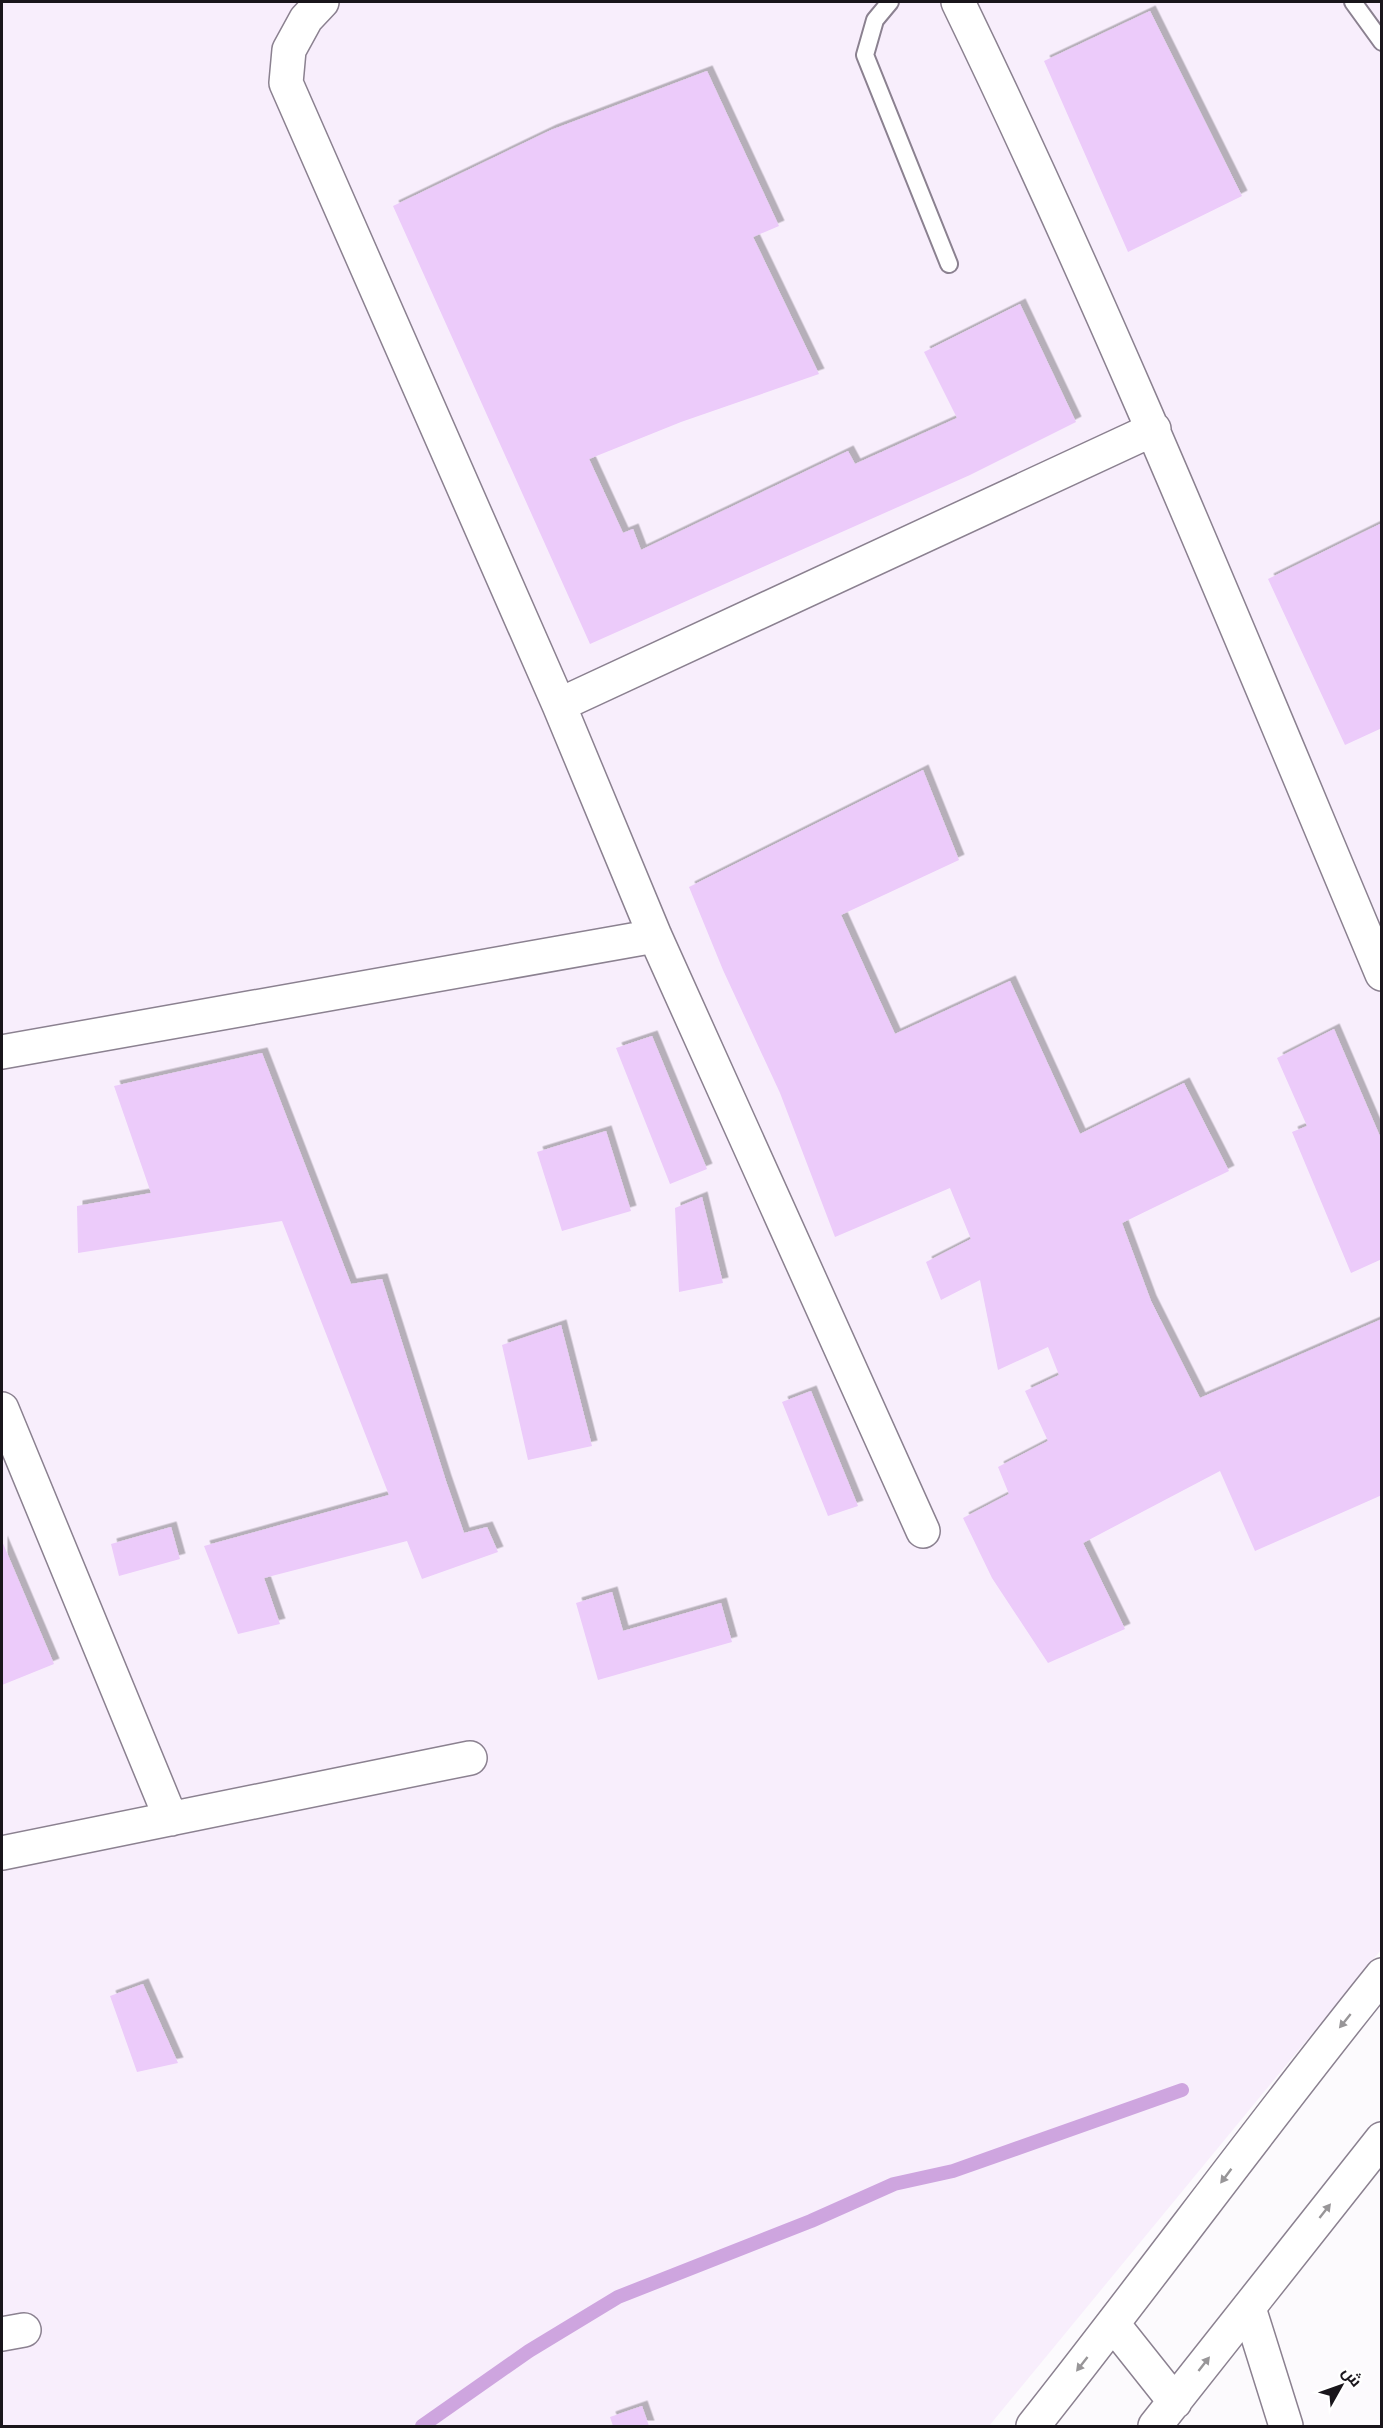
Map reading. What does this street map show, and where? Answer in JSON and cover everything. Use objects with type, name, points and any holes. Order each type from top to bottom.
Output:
[{"type":"street","points":[[322,2],[306,19],[289,50],[286,83],[559,705],[655,936],[923,1531]]},
{"type":"street","points":[[958,2],[999,87],[1154,429],[1382,974]]},
{"type":"street","points":[[559,705],[1154,429]]},
{"type":"street","points":[[2,1052],[655,936]]},
{"type":"street","points":[[2,1409],[171,1819]]},
{"type":"street","points":[[2,1853],[470,1758]]},
{"type":"street","points":[[1033,2427],[1306,2070],[1382,1976]]},
{"type":"street","points":[[1113,2324],[1165,2414],[1382,2139]]},
{"type":"street","points":[[1249,2308],[1286,2427]]},
{"type":"lane","points":[[890,2],[875,20],[865,55],[949,264]]},
{"type":"lane","points":[[1353,2],[1382,42]]},
{"type":"shaded area","points":[[2,2],[1381,2],[1381,1950],[989,2426],[2,2426]]},
{"type":"building","points":[[1150,11],[1242,196],[1128,252],[1044,61]]},
{"type":"building","points":[[707,71],[779,226],[753,237],[819,374],[681,422],[589,459],[623,533],[633,529],[641,550],[848,451],[855,464],[957,418],[924,352],[1020,304],[1076,422],[970,475],[590,644],[393,206],[551,130]]},
{"type":"building","points":[[1382,523],[1382,728],[1345,745],[1268,579]]},
{"type":"building","points":[[923,770],[959,860],[841,915],[895,1034],[1010,981],[1080,1134],[1184,1083],[1229,1171],[1122,1223],[1151,1301],[1200,1398],[1382,1319],[1382,1495],[1255,1551],[1220,1471],[1083,1543],[1125,1629],[1048,1663],[992,1578],[963,1518],[1009,1494],[998,1467],[1048,1441],[1025,1391],[1059,1375],[1048,1347],[998,1370],[980,1280],[941,1300],[926,1262],[971,1239],[950,1188],[835,1237],[780,1093],[723,970],[689,887]]},
{"type":"building","points":[[1334,1029],[1382,1141],[1382,1259],[1351,1273],[1292,1132],[1307,1126],[1277,1058]]},
{"type":"building","points":[[652,1036],[707,1169],[670,1184],[616,1048]]},
{"type":"building","points":[[262,1053],[351,1284],[382,1279],[464,1533],[487,1527],[498,1552],[422,1579],[407,1541],[264,1578],[280,1624],[238,1634],[204,1546],[389,1495],[282,1221],[78,1253],[77,1206],[151,1193],[114,1086]]},
{"type":"building","points":[[606,1131],[631,1211],[562,1231],[537,1152]]},
{"type":"building","points":[[702,1197],[723,1283],[679,1292],[675,1208]]},
{"type":"building","points":[[561,1325],[592,1446],[528,1460],[502,1345]]},
{"type":"building","points":[[811,1391],[858,1506],[828,1516],[782,1402]]},
{"type":"building","points":[[171,1527],[180,1559],[119,1576],[111,1544]]},
{"type":"building","points":[[2,1541],[54,1664],[2,1685]]},
{"type":"building","points":[[612,1592],[623,1631],[721,1603],[732,1642],[598,1680],[576,1603]]},
{"type":"building","points":[[143,1984],[178,2063],[137,2072],[110,1996]]},
{"type":"building","points":[[642,2406],[649,2426],[613,2426],[610,2417]]},
{"type":"waterway","points":[[422,2426],[529,2351],[618,2297],[811,2221],[894,2184],[953,2171],[1182,2090]]}]
